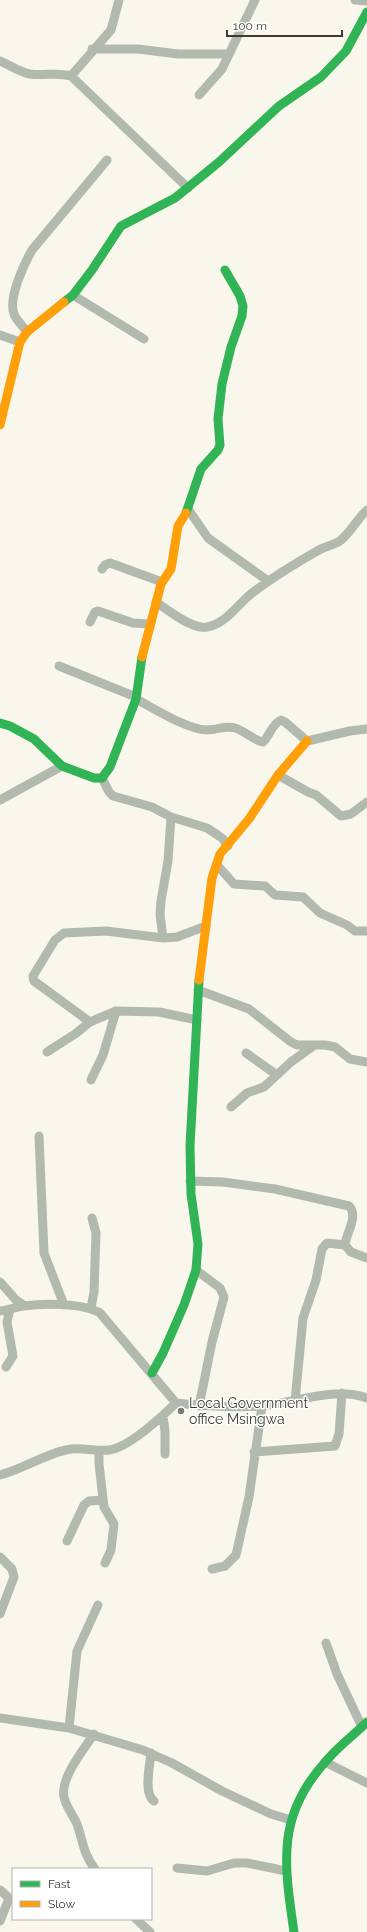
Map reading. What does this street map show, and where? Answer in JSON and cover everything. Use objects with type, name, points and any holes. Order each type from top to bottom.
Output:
[{"type":"street","points":[[71,76],[92,50],[111,30],[120,0]]},
{"type":"street","points":[[199,95],[222,69],[255,0]]},
{"type":"street","points":[[355,0],[367,1]]},
{"type":"street","points":[[0,425],[20,342],[27,332],[73,295],[92,270],[121,226],[164,205],[188,188],[219,162],[279,106],[320,77],[346,51],[367,12]]},
{"type":"street","points":[[92,50],[138,49],[178,54],[228,54]]},
{"type":"street","points":[[0,61],[31,74],[55,73],[71,76],[188,188]]},
{"type":"street","points":[[27,332],[13,312],[14,298],[26,261],[32,250],[107,160]]},
{"type":"street","points":[[102,778],[110,767],[136,698],[141,661],[150,624],[162,582],[171,569],[178,526],[188,509],[201,468],[218,450],[220,445],[218,403],[219,392],[230,351],[243,312],[240,295],[225,270]]},
{"type":"street","points":[[73,295],[144,339]]},
{"type":"street","points":[[0,336],[20,342]]},
{"type":"street","points":[[188,509],[208,538],[268,581]]},
{"type":"street","points":[[156,602],[176,616],[195,626],[205,628],[216,625],[268,581],[321,549],[339,541],[346,536],[358,518],[367,510]]},
{"type":"street","points":[[102,569],[105,565],[110,563],[162,582]]},
{"type":"street","points":[[90,622],[95,612],[98,611],[133,623],[150,624]]},
{"type":"street","points":[[59,666],[136,698],[193,727],[208,730],[230,727],[236,728],[246,732],[258,741],[263,742],[277,722],[281,720],[307,741]]},
{"type":"street","points":[[0,723],[10,726],[34,739],[62,766],[94,778],[102,778]]},
{"type":"street","points":[[152,1373],[163,1353],[184,1305],[196,1270],[198,1244],[192,1208],[190,1146],[198,990],[209,890],[220,854],[250,819],[278,774],[307,741],[350,731],[367,729]]},
{"type":"street","points":[[0,800],[62,766]]},
{"type":"street","points":[[278,774],[308,792],[316,795],[341,816],[351,814],[367,802]]},
{"type":"street","points":[[102,778],[109,792],[113,796],[152,807],[171,817],[215,832],[228,846]]},
{"type":"street","points":[[163,938],[160,914],[162,887],[168,861],[171,817]]},
{"type":"street","points":[[217,865],[234,884],[264,886],[275,895],[303,897],[320,913],[347,925],[355,931],[367,931]]},
{"type":"street","points":[[90,1022],[33,979],[34,974],[55,940],[64,933],[72,932],[124,932],[163,938],[177,936],[206,926]]},
{"type":"street","points":[[198,990],[249,1009],[297,1045],[325,1045],[335,1047],[350,1059],[367,1062]]},
{"type":"street","points":[[47,1052],[75,1034],[90,1022],[116,1011],[159,1012],[197,1020]]},
{"type":"street","points":[[91,1080],[102,1055],[116,1011]]},
{"type":"street","points":[[231,1107],[246,1093],[261,1089],[302,1053],[314,1046]]},
{"type":"street","points":[[246,1053],[277,1075]]},
{"type":"street","points":[[39,1136],[44,1253],[64,1305]]},
{"type":"street","points":[[190,1181],[223,1182],[276,1189],[349,1206],[353,1215],[345,1245]]},
{"type":"street","points":[[91,1308],[94,1292],[96,1234],[92,1218]]},
{"type":"street","points":[[295,1401],[303,1318],[316,1280],[322,1249],[327,1244],[345,1245],[351,1252],[367,1258]]},
{"type":"street","points":[[196,1270],[220,1288],[224,1297],[212,1342],[199,1406]]},
{"type":"street","points":[[0,1282],[16,1300],[25,1306]]},
{"type":"street","points":[[0,1311],[25,1306],[64,1305],[91,1308],[100,1313],[176,1403],[199,1406],[262,1406],[342,1393],[367,1398]]},
{"type":"street","points":[[6,1367],[13,1356],[7,1322],[10,1309]]},
{"type":"street","points":[[254,1452],[335,1446],[339,1434],[342,1393]]},
{"type":"street","points":[[0,1475],[68,1449],[117,1449],[163,1416],[176,1403]]},
{"type":"street","points":[[212,1569],[225,1566],[236,1555],[247,1510],[254,1452],[262,1406]]},
{"type":"street","points":[[163,1416],[165,1431],[165,1454]]},
{"type":"street","points":[[99,1450],[103,1500],[106,1513],[114,1524],[111,1550],[106,1562]]},
{"type":"street","points":[[67,1541],[84,1505],[89,1501],[103,1500]]},
{"type":"street","points":[[0,1557],[12,1569],[14,1577],[0,1614]]},
{"type":"street","points":[[69,1728],[77,1651],[98,1605]]},
{"type":"street","points":[[294,1932],[286,1872],[286,1850],[291,1820],[297,1802],[305,1787],[325,1762],[349,1737],[364,1725],[337,1674],[326,1643]]},
{"type":"street","points":[[0,1718],[69,1728],[94,1734],[151,1753],[222,1791],[271,1814],[291,1820]]},
{"type":"street","points":[[94,1734],[72,1768],[64,1786],[63,1795],[66,1804],[77,1824],[84,1850],[94,1868]]},
{"type":"street","points":[[151,1753],[148,1790],[149,1796],[154,1801]]},
{"type":"street","points":[[325,1762],[367,1783]]},
{"type":"street","points":[[177,1868],[207,1872],[234,1863],[247,1863],[286,1872]]},
{"type":"street","points":[[0,1890],[8,1897],[8,1901],[0,1920]]},
{"type":"street","points":[[137,1920],[150,1932]]},
{"type":"traffic: fast","points":[[64,302],[73,295],[92,270],[121,226],[175,198],[219,162],[279,106],[321,77],[346,51],[367,12]]},
{"type":"traffic: fast","points":[[186,513],[201,469],[218,450],[220,445],[218,419],[222,384],[231,347],[242,316],[243,306],[240,296],[225,270]]},
{"type":"traffic: fast","points":[[0,723],[10,726],[34,739],[62,766],[94,778],[102,778],[110,767],[136,699],[142,657]]},
{"type":"traffic: fast","points":[[152,1373],[163,1353],[184,1305],[196,1270],[198,1244],[191,1194],[190,1146],[199,980]]},
{"type":"traffic: fast","points":[[294,1932],[290,1907],[287,1862],[288,1841],[292,1820],[299,1800],[311,1780],[327,1760],[367,1722]]},
{"type":"traffic: slow","points":[[0,425],[20,342],[27,332],[64,302]]},
{"type":"traffic: slow","points":[[142,657],[161,584],[171,569],[178,526],[186,513]]},
{"type":"traffic: slow","points":[[199,980],[212,878],[220,854],[249,819],[278,775],[307,741]]},
{"type":"place","name":"Local Government office Msingwa","points":[[181,1411]]}]
